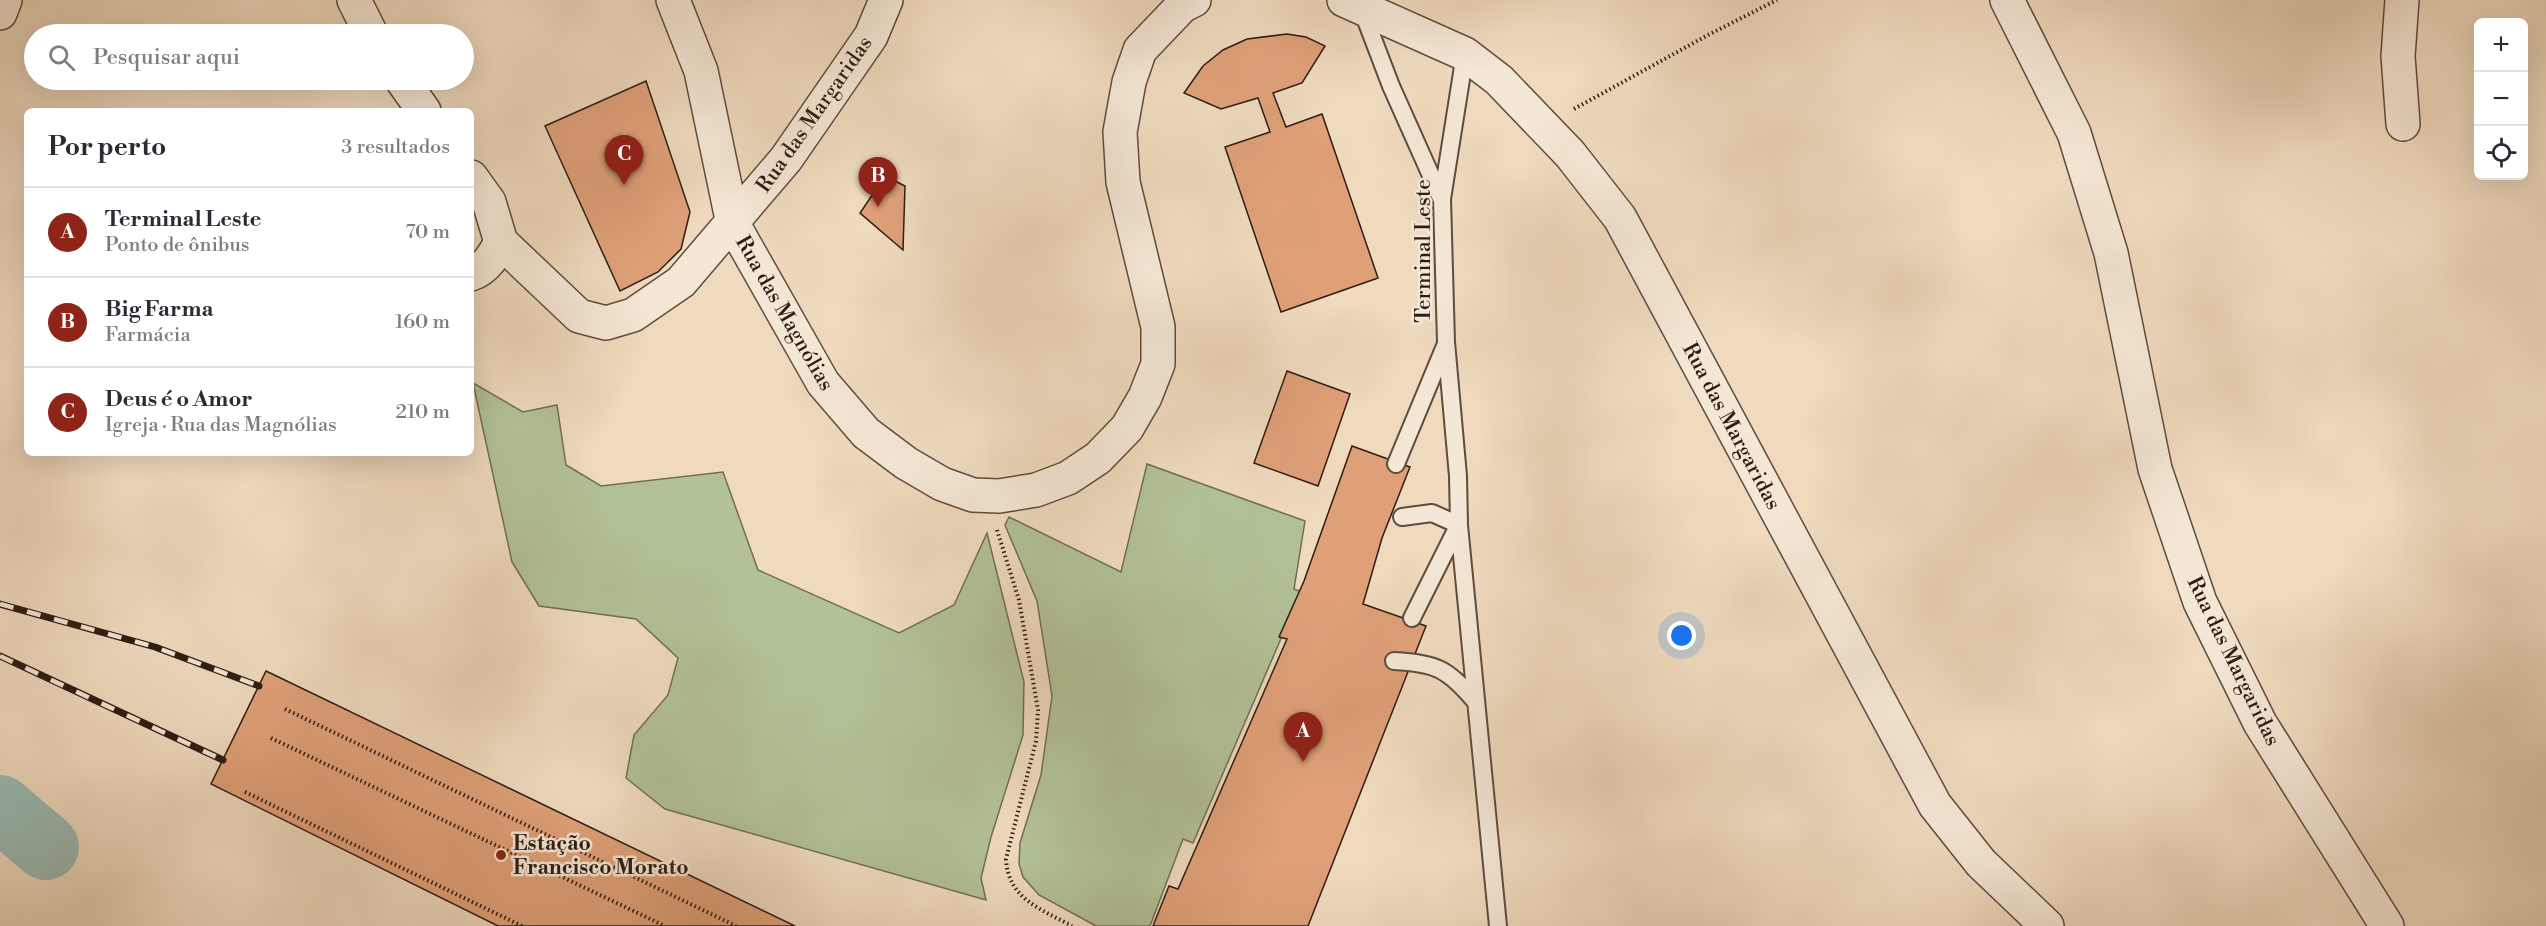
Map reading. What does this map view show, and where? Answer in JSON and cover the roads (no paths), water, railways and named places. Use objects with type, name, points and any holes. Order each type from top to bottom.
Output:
[{"type":"street","points":[[0,13],[5,0]]},
{"type":"street","points":[[354,0],[366,24]]},
{"type":"street","name":"Rua das Magnólias","points":[[673,0],[701,71],[733,224],[823,383],[866,433],[906,463],[942,483],[973,495],[999,496],[1036,489],[1068,478],[1098,458],[1127,428],[1145,396],[1158,364],[1158,327],[1123,182],[1120,132],[1129,82],[1140,50],[1182,6],[1194,0]]},
{"type":"street","name":"Rua das Margaridas","points":[[501,242],[579,316],[606,323],[633,315],[681,282],[733,224],[786,159],[872,36],[886,0]]},
{"type":"street","name":"Rua das Margaridas","points":[[2007,0],[2074,133],[2111,253],[2155,468],[2200,602],[2260,723],[2387,926]]},
{"type":"street","points":[[2402,0],[2398,56],[2403,124]]},
{"type":"street","name":"Rua das Margaridas","points":[[1353,5],[1465,54],[1499,80],[1545,125],[1620,218],[1935,805],[1981,863],[2047,926]]},
{"type":"street","points":[[409,90],[422,108]]},
{"type":"street","points":[[474,181],[489,202],[501,242],[491,260],[474,273]]},
{"type":"lane","points":[[1353,5],[1442,199]]},
{"type":"lane","name":"Terminal Leste","points":[[1465,54],[1442,199],[1446,342],[1458,476],[1459,525],[1498,926]]},
{"type":"lane","name":"Terminal Leste","points":[[1396,464],[1446,342]]},
{"type":"lane","points":[[1402,517],[1432,513],[1459,525],[1412,618]]},
{"type":"lane","points":[[1394,661],[1426,663],[1447,674],[1475,701]]},
{"type":"waterway","points":[[0,808],[46,847]]},
{"type":"railway","points":[[0,604],[155,647],[259,686]]},
{"type":"railway","points":[[0,656],[223,760]]},
{"type":"place","name":"Deus é o Amor","points":[[624,185]]},
{"type":"place","name":"Big Farma","points":[[878,207]]},
{"type":"place","name":"Terminal Leste","points":[[1303,762]]},
{"type":"place","name":"Estação Francisco Morato","points":[[501,855]]}]
